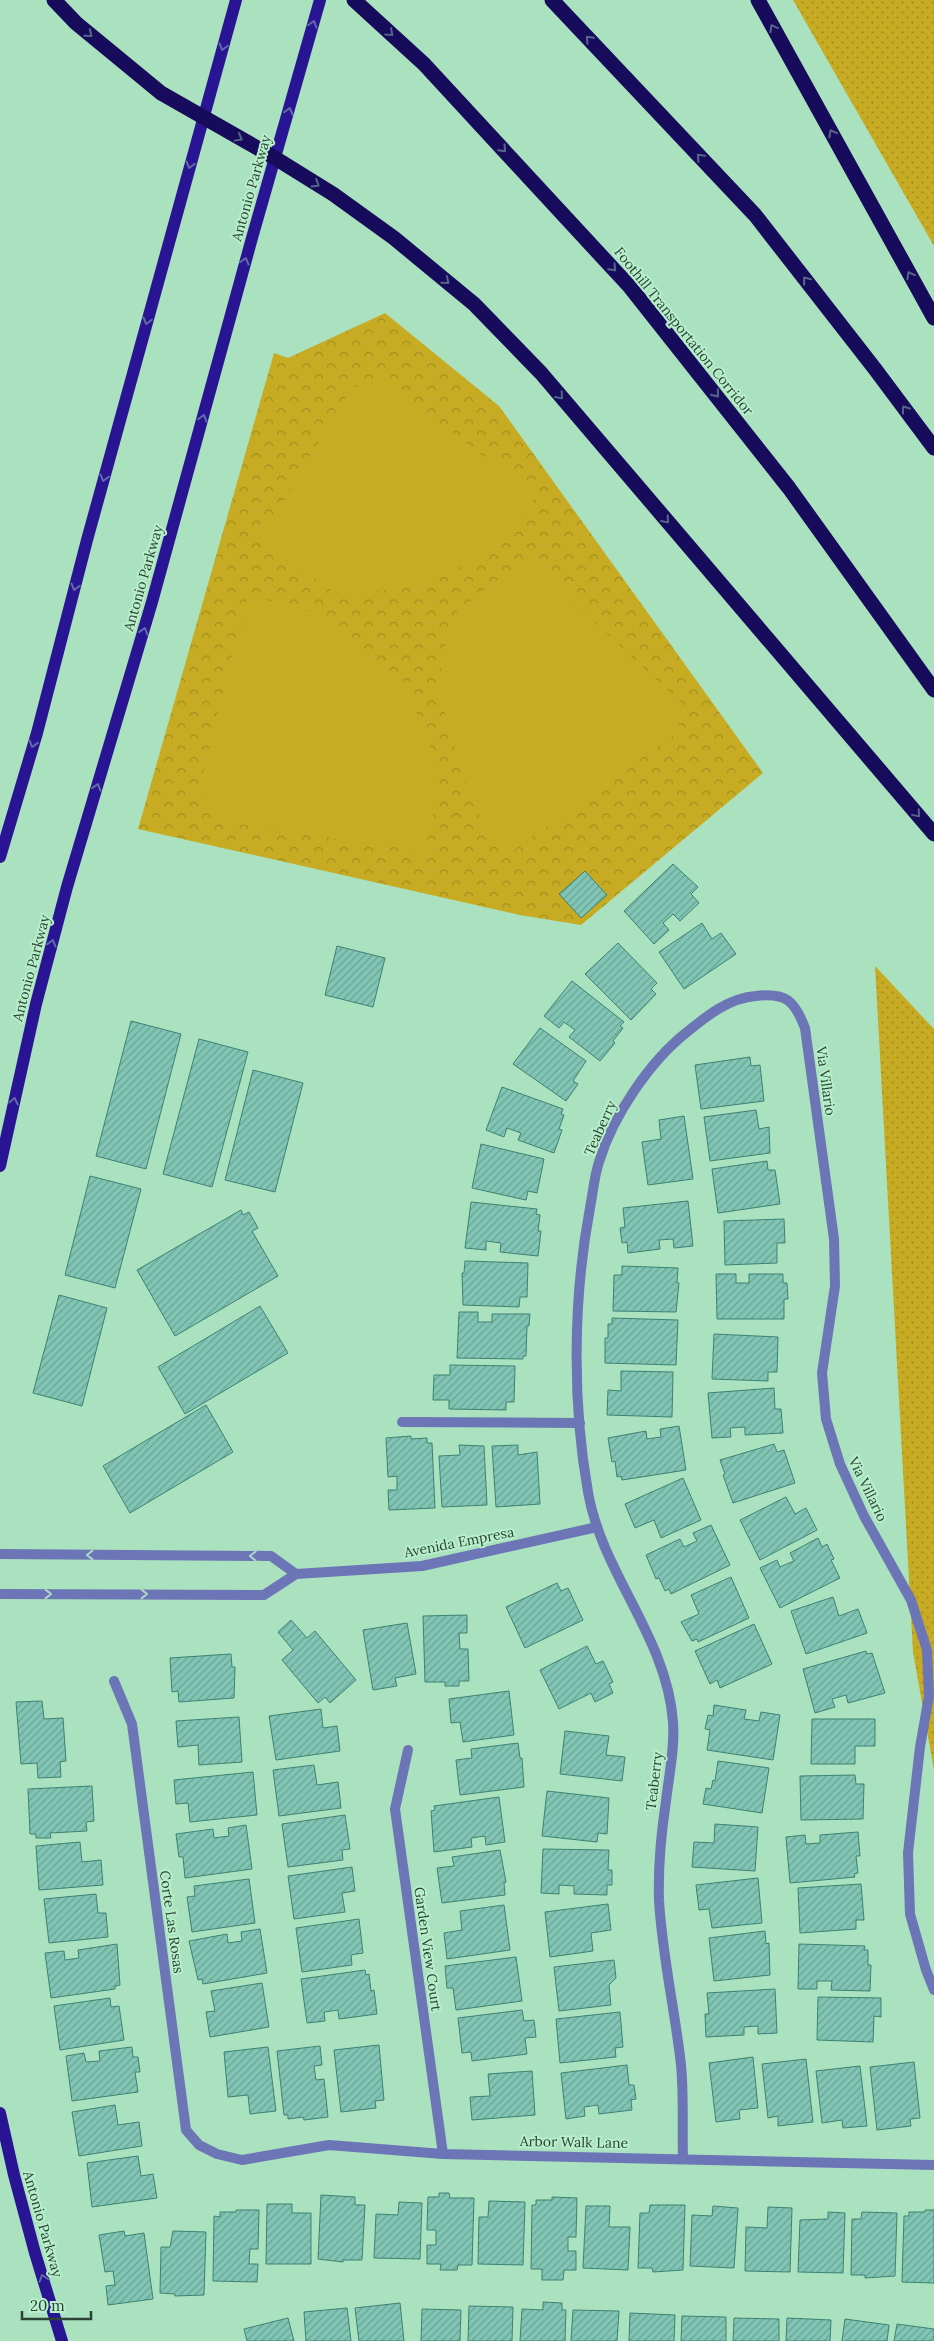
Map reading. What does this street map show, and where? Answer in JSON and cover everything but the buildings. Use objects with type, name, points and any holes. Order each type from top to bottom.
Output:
[{"type":"highway","points":[[54,0],[76,23],[161,94],[275,158],[333,194],[394,238],[474,304],[541,373],[934,834]]},
{"type":"highway","name":"Foothill Transportation Corridor","points":[[354,0],[424,64],[630,287],[790,488],[934,690]]},
{"type":"highway","points":[[552,0],[755,215],[934,448]]},
{"type":"highway","points":[[758,0],[934,318]]},
{"type":"main road","points":[[0,857],[37,733],[236,0]]},
{"type":"main road","name":"Antonio Parkway","points":[[0,1166],[36,1004],[52,942],[155,593],[320,0]]},
{"type":"main road","name":"Antonio Parkway","points":[[0,2113],[35,2253],[62,2341]]},
{"type":"street","name":"Teaberry","points":[[683,2158],[681,2066],[659,1902],[660,1856],[673,1753],[673,1720],[666,1682],[653,1642],[597,1527],[588,1492],[580,1423],[577,1306],[586,1228],[599,1162],[622,1109],[646,1074],[676,1040],[712,1012],[743,997],[782,996]]},
{"type":"street","name":"Via Villario","points":[[782,996],[796,1006],[805,1028],[834,1239],[835,1286],[822,1373],[826,1419],[840,1464],[864,1516],[911,1600],[926,1650],[929,1696],[920,1747],[908,1853],[910,1914],[926,1970],[934,1990]]},
{"type":"street","points":[[402,1422],[580,1423]]},
{"type":"street","name":"Avenida Empresa","points":[[0,1594],[264,1595],[296,1574],[422,1566],[597,1527]]},
{"type":"street","points":[[0,1554],[271,1556],[296,1574]]},
{"type":"street","name":"Corte Las Rosas","points":[[114,1680],[132,1724],[186,2130],[199,2145],[216,2154]]},
{"type":"street","name":"Garden View Court","points":[[408,1750],[395,1809],[443,2154]]},
{"type":"street","name":"Arbor Walk Lane","points":[[216,2154],[242,2160],[329,2145],[443,2154],[934,2165]]},
{"type":"green space","points":[[793,0],[934,0],[934,246]]},
{"type":"green space","points":[[385,313],[499,406],[763,773],[581,925],[520,915],[138,829],[274,353],[288,358]]},
{"type":"green space","points":[[382,382],[538,495],[493,548],[424,586],[339,595],[260,540],[352,387]]},
{"type":"green space","points":[[526,558],[681,703],[678,732],[504,857],[469,796],[438,688],[450,617]]},
{"type":"green space","points":[[248,595],[325,616],[405,683],[441,774],[425,852],[220,821],[199,789]]},
{"type":"green space","points":[[875,966],[934,1029],[934,1770],[913,1652]]}]
